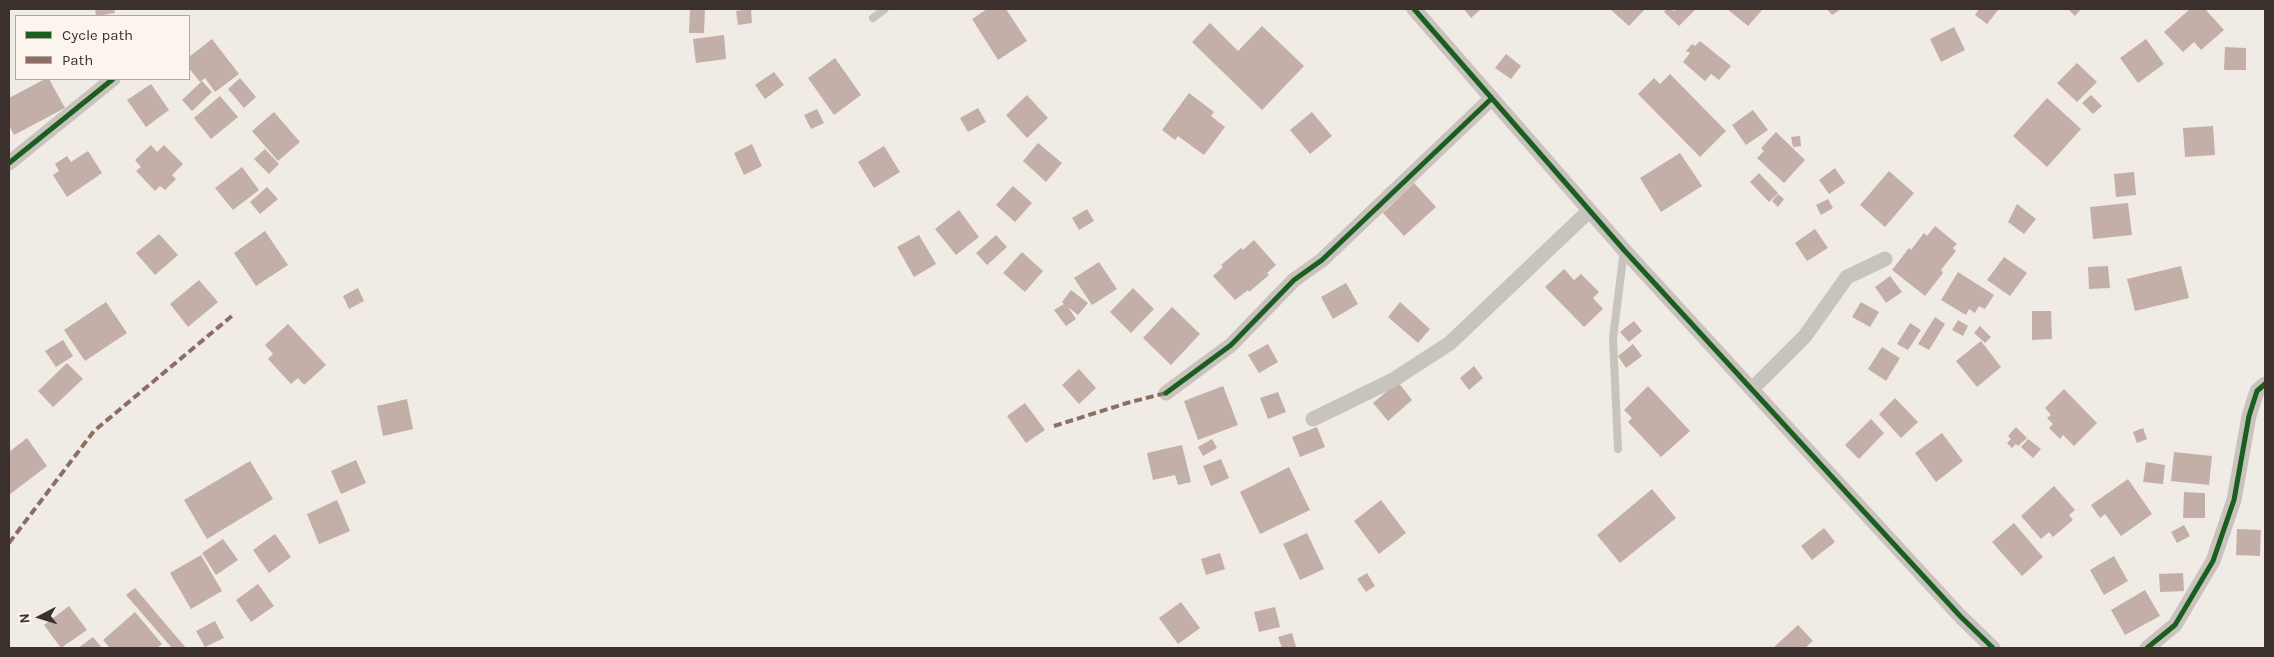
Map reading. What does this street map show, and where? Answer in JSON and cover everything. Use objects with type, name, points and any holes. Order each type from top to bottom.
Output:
[{"type":"street","points":[[1414,9],[1624,250],[1961,617],[1994,648]]},
{"type":"street","points":[[9,163],[112,80]]},
{"type":"street","points":[[1166,393],[1231,345],[1294,280],[1322,260],[1491,99]]},
{"type":"street","points":[[1313,419],[1393,380],[1450,343],[1590,211]]},
{"type":"street","points":[[1752,389],[1805,336],[1847,277],[1885,258]]},
{"type":"street","points":[[2147,648],[2175,625],[2213,562],[2234,500],[2249,416],[2257,391],[2265,384]]},
{"type":"lane","points":[[873,18],[885,9]]},
{"type":"lane","points":[[1618,449],[1612,338],[1624,250]]},
{"type":"building","points":[[95,9],[114,9],[115,13],[102,15],[96,15]]},
{"type":"building","points":[[690,9],[705,9],[704,33],[689,33]]},
{"type":"building","points":[[751,9],[752,23],[738,25],[736,11]]},
{"type":"building","points":[[987,9],[1006,9],[1027,41],[998,60],[972,19]]},
{"type":"building","points":[[1464,9],[1481,9],[1471,18]]},
{"type":"building","points":[[1610,9],[1645,9],[1629,26]]},
{"type":"building","points":[[1667,9],[1675,11],[1677,9],[1696,9],[1679,26],[1664,12]]},
{"type":"building","points":[[1727,9],[1763,9],[1748,26]]},
{"type":"building","points":[[1827,9],[1841,9],[1832,15]]},
{"type":"building","points":[[1979,9],[1999,9],[1987,24],[1975,15]]},
{"type":"building","points":[[2068,9],[2081,9],[2075,16]]},
{"type":"building","points":[[2190,9],[2205,9],[2224,30],[2201,50],[2194,42],[2183,52],[2164,32]]},
{"type":"building","points":[[1210,23],[1238,51],[1262,26],[1304,66],[1262,110],[1192,42]]},
{"type":"building","points":[[1954,27],[1965,50],[1941,62],[1930,39]]},
{"type":"building","points":[[724,35],[726,59],[696,63],[693,39]]},
{"type":"building","points":[[212,39],[239,74],[215,92],[205,78],[200,82],[190,69],[190,56]]},
{"type":"building","points":[[2146,39],[2164,64],[2138,83],[2120,58]]},
{"type":"building","points":[[1700,41],[1731,66],[1719,80],[1711,74],[1705,81],[1683,62],[1690,53],[1686,51],[1692,44],[1695,46]]},
{"type":"building","points":[[2225,47],[2246,48],[2246,70],[2224,70]]},
{"type":"building","points":[[1506,54],[1521,66],[1511,79],[1495,68]]},
{"type":"building","points":[[835,58],[861,95],[834,115],[808,78]]},
{"type":"building","points":[[2077,63],[2097,82],[2077,102],[2057,83]]},
{"type":"building","points":[[774,72],[784,85],[765,99],[755,85]]},
{"type":"building","points":[[1670,74],[1726,131],[1700,157],[1638,94],[1654,78],[1660,84]]},
{"type":"building","points":[[240,78],[256,97],[244,108],[228,89]]},
{"type":"building","points":[[43,80],[50,80],[65,108],[14,135],[9,125],[9,98]]},
{"type":"building","points":[[202,81],[212,92],[192,111],[182,100]]},
{"type":"building","points":[[151,84],[169,110],[146,127],[127,100]]},
{"type":"building","points":[[1189,93],[1214,112],[1211,116],[1225,127],[1204,155],[1178,136],[1175,140],[1162,130]]},
{"type":"building","points":[[1027,95],[1048,118],[1027,138],[1006,115]]},
{"type":"building","points":[[2091,95],[2102,106],[2093,114],[2082,103]]},
{"type":"building","points":[[220,96],[238,117],[211,139],[194,118]]},
{"type":"building","points":[[2047,98],[2081,129],[2047,167],[2013,136]]},
{"type":"building","points":[[978,108],[986,122],[968,132],[960,118]]},
{"type":"building","points":[[817,109],[824,123],[811,129],[804,115]]},
{"type":"building","points":[[1753,110],[1768,130],[1746,145],[1732,125]]},
{"type":"building","points":[[274,112],[300,142],[278,161],[252,131]]},
{"type":"building","points":[[1312,112],[1332,136],[1310,154],[1290,130]]},
{"type":"building","points":[[2213,126],[2215,155],[2185,157],[2183,128]]},
{"type":"building","points":[[1776,132],[1805,160],[1784,183],[1757,158],[1764,151],[1761,148]]},
{"type":"building","points":[[1800,136],[1801,146],[1793,147],[1791,137]]},
{"type":"building","points":[[1038,143],[1062,163],[1046,182],[1023,161]]},
{"type":"building","points":[[752,144],[762,166],[744,175],[734,153]]},
{"type":"building","points":[[151,145],[157,152],[164,145],[183,164],[172,175],[176,179],[165,190],[160,186],[155,191],[136,171],[141,167],[135,160]]},
{"type":"building","points":[[884,146],[900,172],[874,188],[858,162]]},
{"type":"building","points":[[265,149],[279,164],[269,174],[254,159]]},
{"type":"building","points":[[88,151],[102,173],[67,197],[53,175],[59,171],[55,164],[67,156],[71,162]]},
{"type":"building","points":[[1680,153],[1702,186],[1661,212],[1640,178]]},
{"type":"building","points":[[242,167],[259,190],[233,210],[215,188]]},
{"type":"building","points":[[1835,168],[1845,183],[1829,194],[1819,180]]},
{"type":"building","points":[[1889,171],[1914,193],[1885,227],[1860,205]]},
{"type":"building","points":[[2134,172],[2136,195],[2116,197],[2114,174]]},
{"type":"building","points":[[1759,173],[1778,193],[1769,202],[1750,182]]},
{"type":"building","points":[[1414,183],[1436,207],[1404,236],[1383,213]]},
{"type":"building","points":[[1013,186],[1032,203],[1015,222],[996,205]]},
{"type":"building","points":[[267,187],[278,199],[260,214],[250,202]]},
{"type":"building","points":[[1778,194],[1784,199],[1778,207],[1772,201]]},
{"type":"building","points":[[1828,199],[1833,208],[1821,215],[1816,205]]},
{"type":"building","points":[[2128,203],[2132,235],[2093,239],[2090,207]]},
{"type":"building","points":[[2017,204],[2036,219],[2024,234],[2008,222]]},
{"type":"building","points":[[1087,209],[1094,221],[1079,230],[1072,218]]},
{"type":"building","points":[[959,210],[979,237],[956,255],[935,229]]},
{"type":"building","points":[[1935,226],[1957,244],[1953,248],[1956,251],[1941,270],[1943,273],[1925,296],[1892,270],[1909,248],[1911,250],[1924,233],[1927,236]]},
{"type":"building","points":[[1815,229],[1828,248],[1807,261],[1795,243]]},
{"type":"building","points":[[265,231],[288,265],[256,286],[234,253]]},
{"type":"building","points":[[159,234],[178,255],[155,275],[136,253]]},
{"type":"building","points":[[919,235],[936,264],[914,277],[897,247]]},
{"type":"building","points":[[996,235],[1007,247],[987,265],[976,253]]},
{"type":"building","points":[[1254,240],[1276,265],[1267,273],[1269,275],[1249,292],[1248,290],[1235,300],[1213,276],[1223,267],[1221,265]]},
{"type":"building","points":[[1022,252],[1043,271],[1025,292],[1003,273]]},
{"type":"building","points":[[2004,257],[2027,273],[2010,296],[1987,280]]},
{"type":"building","points":[[1099,262],[1117,289],[1092,305],[1074,278]]},
{"type":"building","points":[[2108,266],[2110,288],[2089,289],[2088,267]]},
{"type":"building","points":[[2181,266],[2189,298],[2135,311],[2127,279]]},
{"type":"building","points":[[1564,269],[1574,280],[1581,274],[1599,292],[1593,298],[1603,309],[1584,327],[1545,287]]},
{"type":"building","points":[[1958,272],[1994,295],[1985,309],[1979,306],[1975,313],[1969,309],[1966,315],[1941,300]]},
{"type":"building","points":[[1890,276],[1902,292],[1886,303],[1875,287]]},
{"type":"building","points":[[199,280],[218,302],[188,327],[170,304]]},
{"type":"building","points":[[1346,283],[1358,304],[1333,319],[1321,297]]},
{"type":"building","points":[[358,288],[364,301],[349,309],[343,296]]},
{"type":"building","points":[[1133,288],[1154,309],[1131,333],[1110,312]]},
{"type":"building","points":[[1071,290],[1088,303],[1078,315],[1068,307],[1076,319],[1066,326],[1054,310],[1064,304],[1062,302]]},
{"type":"building","points":[[106,302],[127,333],[85,361],[64,330]]},
{"type":"building","points":[[1400,302],[1430,329],[1418,343],[1388,317]]},
{"type":"building","points":[[1861,302],[1879,312],[1870,327],[1852,317]]},
{"type":"building","points":[[1172,307],[1200,334],[1171,365],[1143,338]]},
{"type":"building","points":[[2032,311],[2051,311],[2052,339],[2032,340]]},
{"type":"building","points":[[1935,317],[1945,324],[1929,350],[1918,344]]},
{"type":"building","points":[[1958,320],[1968,326],[1963,336],[1952,330]]},
{"type":"building","points":[[1634,321],[1642,331],[1629,342],[1620,332]]},
{"type":"building","points":[[1910,323],[1921,330],[1908,350],[1897,344]]},
{"type":"building","points":[[288,324],[326,365],[304,385],[298,378],[291,384],[268,359],[273,354],[265,345]]},
{"type":"building","points":[[1980,326],[1991,337],[1985,343],[1974,333]]},
{"type":"building","points":[[63,340],[73,356],[56,367],[45,351]]},
{"type":"building","points":[[1981,341],[2001,367],[1977,387],[1956,361]]},
{"type":"building","points":[[1268,344],[1278,362],[1259,373],[1248,355]]},
{"type":"building","points":[[1633,344],[1642,356],[1626,368],[1618,356]]},
{"type":"building","points":[[1882,347],[1900,358],[1886,381],[1868,369]]},
{"type":"building","points":[[67,363],[83,379],[53,407],[38,391]]},
{"type":"building","points":[[1474,366],[1483,378],[1469,390],[1460,378]]},
{"type":"building","points":[[1079,369],[1096,388],[1079,404],[1062,385]]},
{"type":"building","points":[[1398,382],[1412,400],[1388,421],[1373,403]]},
{"type":"building","points":[[1223,386],[1238,425],[1198,440],[1184,401]]},
{"type":"building","points":[[1648,386],[1690,431],[1661,457],[1628,422],[1632,418],[1624,410]]},
{"type":"building","points":[[2064,389],[2097,423],[2074,446],[2063,435],[2060,439],[2049,428],[2053,424],[2047,418],[2051,415],[2045,408]]},
{"type":"building","points":[[1278,392],[1286,412],[1268,419],[1260,398]]},
{"type":"building","points":[[1895,398],[1918,422],[1901,438],[1879,414]]},
{"type":"building","points":[[407,399],[413,429],[383,436],[377,406]]},
{"type":"building","points":[[1025,403],[1045,430],[1026,443],[1007,416]]},
{"type":"building","points":[[1871,419],[1884,433],[1859,459],[1845,445]]},
{"type":"building","points":[[1317,427],[1325,447],[1300,457],[1292,437]]},
{"type":"building","points":[[2016,427],[2027,438],[2018,446],[2016,444],[2012,448],[2007,443],[2011,439],[2008,436]]},
{"type":"building","points":[[2143,428],[2147,439],[2137,443],[2133,432]]},
{"type":"building","points":[[1942,433],[1963,461],[1936,482],[1915,453]]},
{"type":"building","points":[[27,438],[47,466],[9,495],[9,452]]},
{"type":"building","points":[[1212,439],[1217,448],[1203,456],[1198,447]]},
{"type":"building","points":[[2028,439],[2041,449],[2033,458],[2021,447]]},
{"type":"building","points":[[1182,445],[1191,482],[1178,485],[1175,475],[1153,480],[1147,453]]},
{"type":"building","points":[[2174,452],[2212,456],[2209,485],[2171,481]]},
{"type":"building","points":[[1221,459],[1229,478],[1211,486],[1203,466]]},
{"type":"building","points":[[356,460],[366,483],[341,494],[331,471]]},
{"type":"building","points":[[250,461],[273,499],[207,539],[184,500]]},
{"type":"building","points":[[2146,462],[2165,465],[2163,484],[2143,482]]},
{"type":"building","points":[[1289,467],[1310,510],[1260,534],[1240,492]]},
{"type":"building","points":[[2128,479],[2152,514],[2121,536],[2105,514],[2100,518],[2091,505]]},
{"type":"building","points":[[2054,486],[2075,510],[2069,515],[2073,520],[2053,537],[2049,532],[2041,539],[2021,516]]},
{"type":"building","points":[[1652,489],[1676,518],[1620,563],[1597,535]]},
{"type":"building","points":[[2184,492],[2205,493],[2205,518],[2183,518]]},
{"type":"building","points":[[337,500],[350,531],[319,544],[307,514]]},
{"type":"building","points":[[1381,500],[1406,533],[1379,554],[1354,521]]},
{"type":"building","points":[[2014,523],[2043,557],[2022,576],[1992,542]]},
{"type":"building","points":[[2184,525],[2190,536],[2177,543],[2171,532]]},
{"type":"building","points":[[1824,528],[1835,542],[1812,560],[1801,546]]},
{"type":"building","points":[[2237,529],[2261,530],[2260,556],[2236,555]]},
{"type":"building","points":[[1307,533],[1324,569],[1300,580],[1283,544]]},
{"type":"building","points":[[275,534],[291,557],[269,573],[253,550]]},
{"type":"building","points":[[223,539],[238,560],[216,575],[202,553]]},
{"type":"building","points":[[1220,553],[1225,569],[1206,575],[1201,559]]},
{"type":"building","points":[[201,555],[222,591],[191,609],[170,573]]},
{"type":"building","points":[[2114,556],[2128,581],[2104,595],[2090,570]]},
{"type":"building","points":[[1367,573],[1375,586],[1366,592],[1357,579]]},
{"type":"building","points":[[2183,573],[2184,591],[2160,592],[2159,574]]},
{"type":"building","points":[[258,584],[274,606],[251,622],[236,600]]},
{"type":"building","points":[[135,588],[186,648],[172,648],[126,595]]},
{"type":"building","points":[[2145,590],[2160,616],[2125,635],[2111,610]]},
{"type":"building","points":[[1181,602],[1200,628],[1178,644],[1159,618]]},
{"type":"building","points":[[69,606],[87,630],[61,648],[44,625]]},
{"type":"building","points":[[1275,607],[1280,627],[1259,632],[1254,612]]},
{"type":"building","points":[[135,612],[162,644],[157,648],[110,648],[103,640]]},
{"type":"building","points":[[215,621],[224,638],[205,647],[196,631]]},
{"type":"building","points":[[1798,625],[1813,641],[1805,648],[1773,648]]},
{"type":"building","points":[[1292,633],[1296,647],[1282,648],[1278,637]]},
{"type":"building","points":[[93,637],[102,648],[78,648]]},
{"type":"marked path","points":[[9,543],[94,431],[233,315]]},
{"type":"marked path","points":[[1054,426],[1166,393]]},
{"type":"cycle path","points":[[1414,9],[1624,250],[1961,617],[1993,648]]},
{"type":"cycle path","points":[[9,163],[112,80]]},
{"type":"cycle path","points":[[1166,393],[1231,345],[1294,280],[1322,260],[1491,99]]},
{"type":"cycle path","points":[[2147,648],[2175,625],[2213,561],[2234,500],[2249,416],[2257,391],[2265,384]]}]
